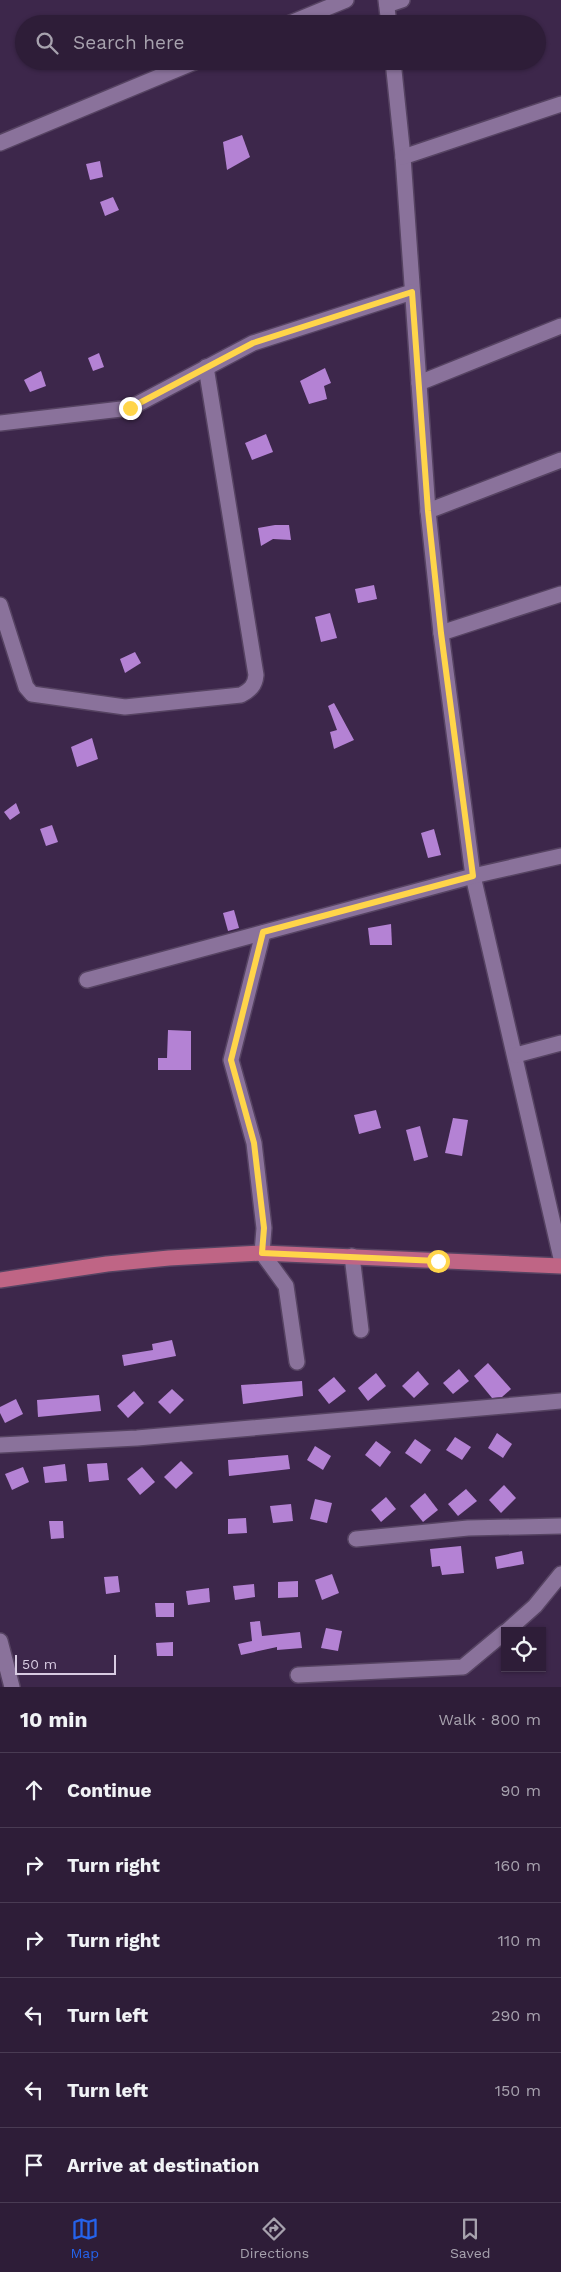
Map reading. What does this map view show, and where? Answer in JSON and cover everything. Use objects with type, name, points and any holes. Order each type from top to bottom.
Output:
[{"type":"main road","points":[[0,1280],[116,1264],[262,1253],[561,1266]]},
{"type":"street","points":[[310,15],[346,0]]},
{"type":"street","points":[[388,15],[386,2],[402,0]]},
{"type":"street","points":[[0,142],[175,70]]},
{"type":"street","points":[[394,70],[403,157],[428,511],[441,633],[473,876],[516,1055],[561,1258]]},
{"type":"street","points":[[403,157],[561,104]]},
{"type":"street","points":[[0,422],[130,408],[253,343],[412,292]]},
{"type":"street","points":[[419,383],[561,326]]},
{"type":"street","points":[[0,605],[26,687],[32,694],[125,707],[241,695],[250,690],[255,683],[256,675],[206,367]]},
{"type":"street","points":[[428,511],[561,460]]},
{"type":"street","points":[[441,633],[561,594]]},
{"type":"street","points":[[88,980],[473,876],[561,856]]},
{"type":"street","points":[[263,932],[231,1060],[254,1143],[264,1228],[262,1253],[286,1286],[297,1362]]},
{"type":"street","points":[[516,1055],[561,1043]]},
{"type":"street","points":[[352,1256],[361,1330]]},
{"type":"street","points":[[0,1445],[137,1438],[561,1401]]},
{"type":"street","points":[[356,1538],[468,1528],[561,1526]]},
{"type":"street","points":[[512,1627],[535,1606],[561,1574]]},
{"type":"street","points":[[298,1675],[463,1667],[501,1636]]},
{"type":"street","points":[[0,1641],[12,1687]]},
{"type":"building","points":[[242,135],[250,157],[227,170],[223,142]]},
{"type":"building","points":[[100,161],[103,177],[90,180],[86,164]]},
{"type":"building","points":[[113,197],[119,210],[105,216],[100,202]]},
{"type":"building","points":[[99,353],[104,367],[93,371],[88,358]]},
{"type":"building","points":[[325,368],[331,383],[324,386],[327,399],[309,404],[300,381]]},
{"type":"building","points":[[41,371],[46,386],[30,392],[24,380]]},
{"type":"building","points":[[266,434],[273,452],[252,460],[245,443]]},
{"type":"building","points":[[289,525],[291,540],[273,539],[261,546],[258,528]]},
{"type":"building","points":[[374,585],[377,599],[358,603],[355,589]]},
{"type":"building","points":[[330,613],[337,638],[321,642],[315,617]]},
{"type":"building","points":[[135,652],[141,663],[125,673],[120,659]]},
{"type":"building","points":[[334,703],[354,740],[334,749],[330,732],[337,730],[328,706]]},
{"type":"building","points":[[92,738],[98,759],[77,767],[71,747]]},
{"type":"building","points":[[16,803],[20,813],[10,820],[4,812]]},
{"type":"building","points":[[52,825],[58,842],[46,846],[40,829]]},
{"type":"building","points":[[434,829],[441,855],[428,858],[421,833]]},
{"type":"building","points":[[234,910],[239,928],[228,931],[223,913]]},
{"type":"building","points":[[391,924],[392,945],[370,945],[368,928]]},
{"type":"building","points":[[168,1030],[191,1031],[191,1070],[158,1070],[158,1058],[167,1058]]},
{"type":"building","points":[[376,1110],[381,1128],[359,1134],[354,1115]]},
{"type":"building","points":[[453,1118],[468,1120],[462,1156],[445,1153]]},
{"type":"building","points":[[420,1126],[428,1157],[414,1161],[406,1130]]},
{"type":"building","points":[[172,1340],[176,1356],[124,1366],[122,1355],[153,1350],[152,1344]]},
{"type":"building","points":[[488,1363],[511,1389],[502,1397],[492,1398],[474,1376]]},
{"type":"building","points":[[459,1369],[469,1381],[453,1394],[443,1383]]},
{"type":"building","points":[[418,1371],[429,1384],[414,1398],[402,1386]]},
{"type":"building","points":[[376,1373],[386,1386],[368,1401],[358,1388]]},
{"type":"building","points":[[334,1377],[346,1391],[329,1404],[318,1390]]},
{"type":"building","points":[[302,1381],[303,1396],[243,1404],[241,1385]]},
{"type":"building","points":[[172,1389],[184,1400],[170,1414],[158,1402]]},
{"type":"building","points":[[134,1391],[144,1403],[128,1418],[117,1406]]},
{"type":"building","points":[[99,1395],[101,1411],[38,1417],[37,1400]]},
{"type":"building","points":[[16,1399],[23,1414],[5,1423],[0,1413],[0,1407]]},
{"type":"building","points":[[497,1433],[512,1444],[503,1458],[488,1448]]},
{"type":"building","points":[[455,1437],[471,1447],[462,1460],[446,1450]]},
{"type":"building","points":[[415,1439],[431,1450],[421,1464],[405,1453]]},
{"type":"building","points":[[376,1441],[391,1452],[380,1467],[365,1455]]},
{"type":"building","points":[[315,1446],[331,1456],[323,1470],[307,1460]]},
{"type":"building","points":[[288,1455],[290,1469],[229,1476],[228,1460]]},
{"type":"building","points":[[181,1461],[193,1473],[176,1489],[164,1477]]},
{"type":"building","points":[[107,1463],[109,1480],[89,1482],[87,1464]]},
{"type":"building","points":[[65,1464],[67,1481],[45,1483],[43,1467]]},
{"type":"building","points":[[23,1467],[29,1482],[12,1490],[5,1474]]},
{"type":"building","points":[[142,1467],[155,1482],[140,1495],[127,1479]]},
{"type":"building","points":[[504,1485],[516,1498],[501,1513],[489,1500]]},
{"type":"building","points":[[466,1489],[477,1501],[458,1516],[448,1504]]},
{"type":"building","points":[[425,1493],[438,1510],[423,1522],[410,1506]]},
{"type":"building","points":[[386,1497],[396,1509],[381,1522],[371,1510]]},
{"type":"building","points":[[315,1499],[332,1503],[327,1523],[310,1519]]},
{"type":"building","points":[[291,1504],[293,1521],[273,1523],[270,1506]]},
{"type":"building","points":[[246,1518],[247,1533],[228,1534],[228,1519]]},
{"type":"building","points":[[49,1521],[63,1521],[64,1538],[51,1539]]},
{"type":"building","points":[[461,1546],[464,1573],[442,1575],[440,1566],[432,1567],[430,1549]]},
{"type":"building","points":[[522,1551],[524,1564],[497,1569],[495,1557]]},
{"type":"building","points":[[332,1574],[339,1593],[322,1600],[315,1580]]},
{"type":"building","points":[[118,1576],[120,1592],[106,1594],[104,1577]]},
{"type":"building","points":[[298,1581],[298,1597],[278,1598],[278,1582]]},
{"type":"building","points":[[254,1584],[255,1597],[235,1600],[233,1586]]},
{"type":"building","points":[[209,1588],[210,1602],[188,1605],[186,1591]]},
{"type":"building","points":[[155,1603],[174,1603],[174,1617],[156,1617]]},
{"type":"building","points":[[260,1621],[262,1636],[300,1632],[302,1648],[277,1650],[277,1647],[241,1655],[238,1644],[252,1641],[250,1622]]},
{"type":"building","points":[[326,1628],[342,1631],[338,1651],[321,1648]]},
{"type":"building","points":[[173,1642],[173,1656],[157,1656],[156,1643]]},
{"type":"route","points":[[130,408],[253,343],[412,292],[428,511],[441,633],[462,780],[473,876],[263,932],[231,1060],[254,1143],[264,1228],[262,1253],[438,1261]]}]
